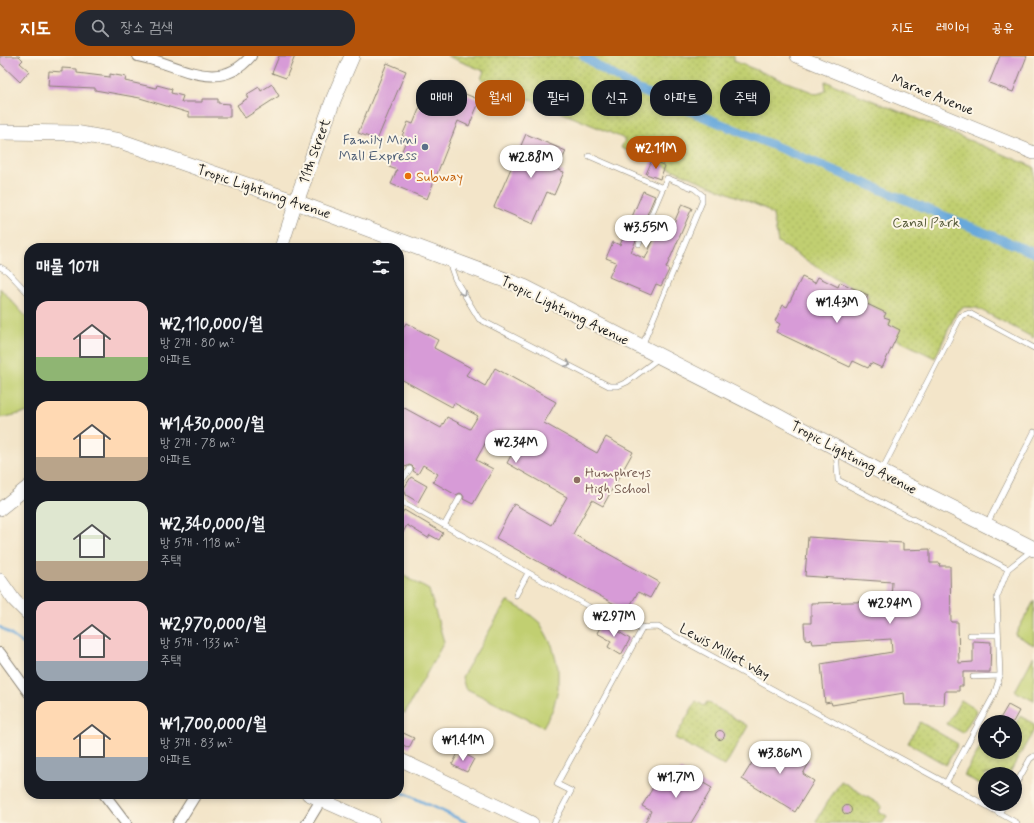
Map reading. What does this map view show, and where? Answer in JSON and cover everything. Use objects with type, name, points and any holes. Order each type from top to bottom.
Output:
[{"type":"main road","name":"11th Street","points":[[296,202],[334,98],[352,56]]},
{"type":"main road","name":"Tropic Lightning Avenue","points":[[0,132],[75,133],[120,141],[296,202],[447,257],[524,287],[775,415],[881,472],[1034,548]]},
{"type":"street","points":[[138,56],[208,77],[222,75],[235,70],[251,56]]},
{"type":"street","name":"Marne Avenue","points":[[797,56],[1034,153]]},
{"type":"street","name":"11th Street","points":[[283,243],[296,202]]},
{"type":"street","points":[[0,509],[24,490]]},
{"type":"street","points":[[0,580],[14,600],[24,611]]},
{"type":"street","points":[[0,655],[24,686]]},
{"type":"street","points":[[19,679],[24,680]]},
{"type":"street","points":[[404,761],[532,823]]},
{"type":"street","points":[[108,799],[126,823]]},
{"type":"street","points":[[178,823],[193,799]]},
{"type":"street","points":[[307,823],[321,800],[373,823]]},
{"type":"lane","points":[[589,156],[663,188]]},
{"type":"lane","points":[[639,244],[667,178],[696,189],[702,195],[702,202],[641,347]]},
{"type":"lane","points":[[447,257],[455,279],[479,319],[609,386],[618,386],[627,382],[660,357]]},
{"type":"lane","points":[[0,267],[7,271],[24,289]]},
{"type":"lane","points":[[881,472],[961,316],[970,313],[1034,348]]},
{"type":"lane","points":[[987,525],[1034,432]]},
{"type":"lane","points":[[835,448],[838,480],[1008,569]]},
{"type":"lane","points":[[404,478],[410,469]]},
{"type":"lane","points":[[445,524],[460,497]]},
{"type":"lane","name":"Lewis Millet Way","points":[[404,503],[445,524],[528,573],[627,628],[658,627],[946,783],[1016,823]]},
{"type":"lane","points":[[946,783],[994,696],[1000,676],[997,597],[1008,569],[1034,548]]},
{"type":"lane","points":[[516,595],[528,573]]},
{"type":"lane","points":[[554,823],[571,791],[557,784],[643,627]]},
{"type":"lane","points":[[970,636],[998,635]]},
{"type":"lane","points":[[973,676],[1000,676]]},
{"type":"lane","points":[[1022,773],[1030,759],[1034,756]]},
{"type":"green space","name":"Canal Park","points":[[447,56],[734,56],[734,61],[817,94],[826,91],[825,81],[1034,167],[1034,338],[977,308],[964,307],[957,311],[935,358],[896,339],[888,324],[890,319],[884,317],[886,313],[865,303],[868,295],[840,282],[778,242],[773,215],[764,208],[621,148],[625,139],[570,116],[584,116],[584,80],[533,80],[533,101],[525,97],[525,80],[483,80],[481,79],[484,71]]},
{"type":"green space","points":[[0,288],[24,314],[24,413],[0,418]]},
{"type":"green space","points":[[404,576],[429,590],[444,642],[405,713]]},
{"type":"green space","points":[[507,601],[527,612],[540,623],[552,645],[558,668],[558,689],[553,709],[543,727],[465,688],[462,677]]},
{"type":"green space","points":[[1034,601],[1034,645],[1015,635]]},
{"type":"green space","points":[[1034,656],[1034,701],[1015,691]]},
{"type":"green space","points":[[961,700],[977,710],[963,733],[947,724]]},
{"type":"green space","points":[[696,701],[704,706],[707,702],[748,726],[725,766],[675,738]]},
{"type":"green space","points":[[1022,717],[1034,724],[1034,730],[1022,751]]},
{"type":"green space","points":[[920,722],[958,744],[946,765],[908,743]]},
{"type":"green space","points":[[978,751],[978,759],[1018,759],[1013,767],[978,767],[978,783],[964,775]]},
{"type":"green space","points":[[841,781],[882,806],[879,811],[887,816],[883,823],[819,823],[816,821]]},
{"type":"building","points":[[0,56],[19,56],[23,60],[20,63],[29,71],[20,82],[0,63]]},
{"type":"building","points":[[279,56],[295,56],[286,78],[272,73]]},
{"type":"building","points":[[1000,56],[1027,56],[1013,92],[989,83]]},
{"type":"building","points":[[387,63],[406,71],[377,140],[358,133]]},
{"type":"building","points":[[62,68],[77,69],[77,73],[110,77],[110,74],[126,77],[125,81],[156,88],[157,85],[172,89],[171,93],[183,96],[181,102],[202,102],[202,99],[218,99],[218,103],[230,104],[230,117],[189,117],[189,113],[140,98],[95,90],[95,88],[48,86],[49,71],[62,72]]},
{"type":"building","points":[[272,84],[279,96],[245,118],[237,105],[248,98],[246,95],[259,87],[261,91]]},
{"type":"building","name":"Family Mini Mall Express","points":[[467,95],[475,98],[475,112],[469,126],[458,121],[427,199],[391,184],[397,170],[389,167],[394,156],[399,158],[407,138],[402,136],[408,122],[413,124],[416,116],[467,116]]},
{"type":"building","points":[[526,134],[566,151],[558,170],[564,172],[554,195],[547,192],[533,224],[494,207]]},
{"type":"building","points":[[652,160],[665,166],[660,179],[646,174]]},
{"type":"building","points":[[643,191],[655,196],[631,252],[645,259],[662,220],[673,225],[682,204],[692,208],[666,268],[669,270],[661,286],[656,284],[651,295],[609,277],[616,262],[606,258],[613,242],[620,245]]},
{"type":"building","points":[[802,277],[815,283],[818,277],[838,287],[840,282],[868,295],[865,303],[886,313],[884,317],[890,319],[888,324],[900,330],[882,368],[871,363],[868,368],[853,361],[850,367],[776,332],[780,324],[775,321],[783,305],[787,307]]},
{"type":"building","name":"Humphreys High School","points":[[406,323],[438,340],[434,348],[471,368],[466,375],[485,386],[495,368],[556,402],[544,423],[597,453],[606,437],[633,452],[603,506],[592,500],[573,534],[659,582],[650,598],[638,592],[627,611],[496,538],[514,504],[551,525],[567,497],[507,463],[517,444],[492,431],[476,460],[493,469],[473,504],[463,499],[464,497],[462,494],[460,493],[456,495],[433,482],[438,474],[423,465],[418,474],[413,471],[414,468],[412,466],[404,466],[404,408],[441,428],[447,417],[470,429],[478,416],[454,403],[452,407],[404,381],[404,327]]},
{"type":"building","points":[[411,477],[427,486],[418,502],[406,495],[404,488]]},
{"type":"building","points":[[404,510],[443,533],[439,540],[430,535],[428,538],[407,525],[404,531]]},
{"type":"building","points":[[808,537],[903,543],[903,550],[930,549],[930,563],[940,563],[939,566],[950,566],[951,622],[958,622],[959,663],[973,662],[973,641],[991,642],[990,672],[963,672],[963,686],[959,686],[959,691],[945,691],[944,705],[905,705],[904,693],[832,705],[831,702],[825,703],[821,664],[892,652],[891,639],[813,644],[812,640],[805,639],[804,623],[811,623],[811,603],[891,601],[892,582],[805,576]]},
{"type":"building","points":[[603,622],[630,639],[621,655],[608,647],[611,641],[597,633]]},
{"type":"building","points":[[1008,705],[1019,711],[1017,715],[1002,715]]},
{"type":"building","points":[[720,730],[725,735],[720,740],[715,735]]},
{"type":"building","points":[[404,733],[414,738],[409,748],[404,746]]},
{"type":"building","points":[[779,742],[810,761],[803,774],[814,781],[795,812],[742,779],[763,745],[773,751]]},
{"type":"building","points":[[459,751],[474,759],[467,772],[452,765]]},
{"type":"building","points":[[681,770],[712,788],[691,823],[645,823],[651,811],[642,806],[661,774],[674,781]]},
{"type":"building","points":[[847,805],[852,810],[847,815],[842,810]]},
{"type":"waterway","points":[[584,56],[604,70],[639,90],[1034,253]]},
{"type":"waterway","points":[[0,627],[24,644]]},
{"type":"waterway","points":[[404,793],[468,823]]},
{"type":"place","name":"Family Mini Mall Express","points":[[425,147]]},
{"type":"place","name":"Subway","points":[[408,176]]},
{"type":"place","name":"Humphreys High School","points":[[577,480]]}]
